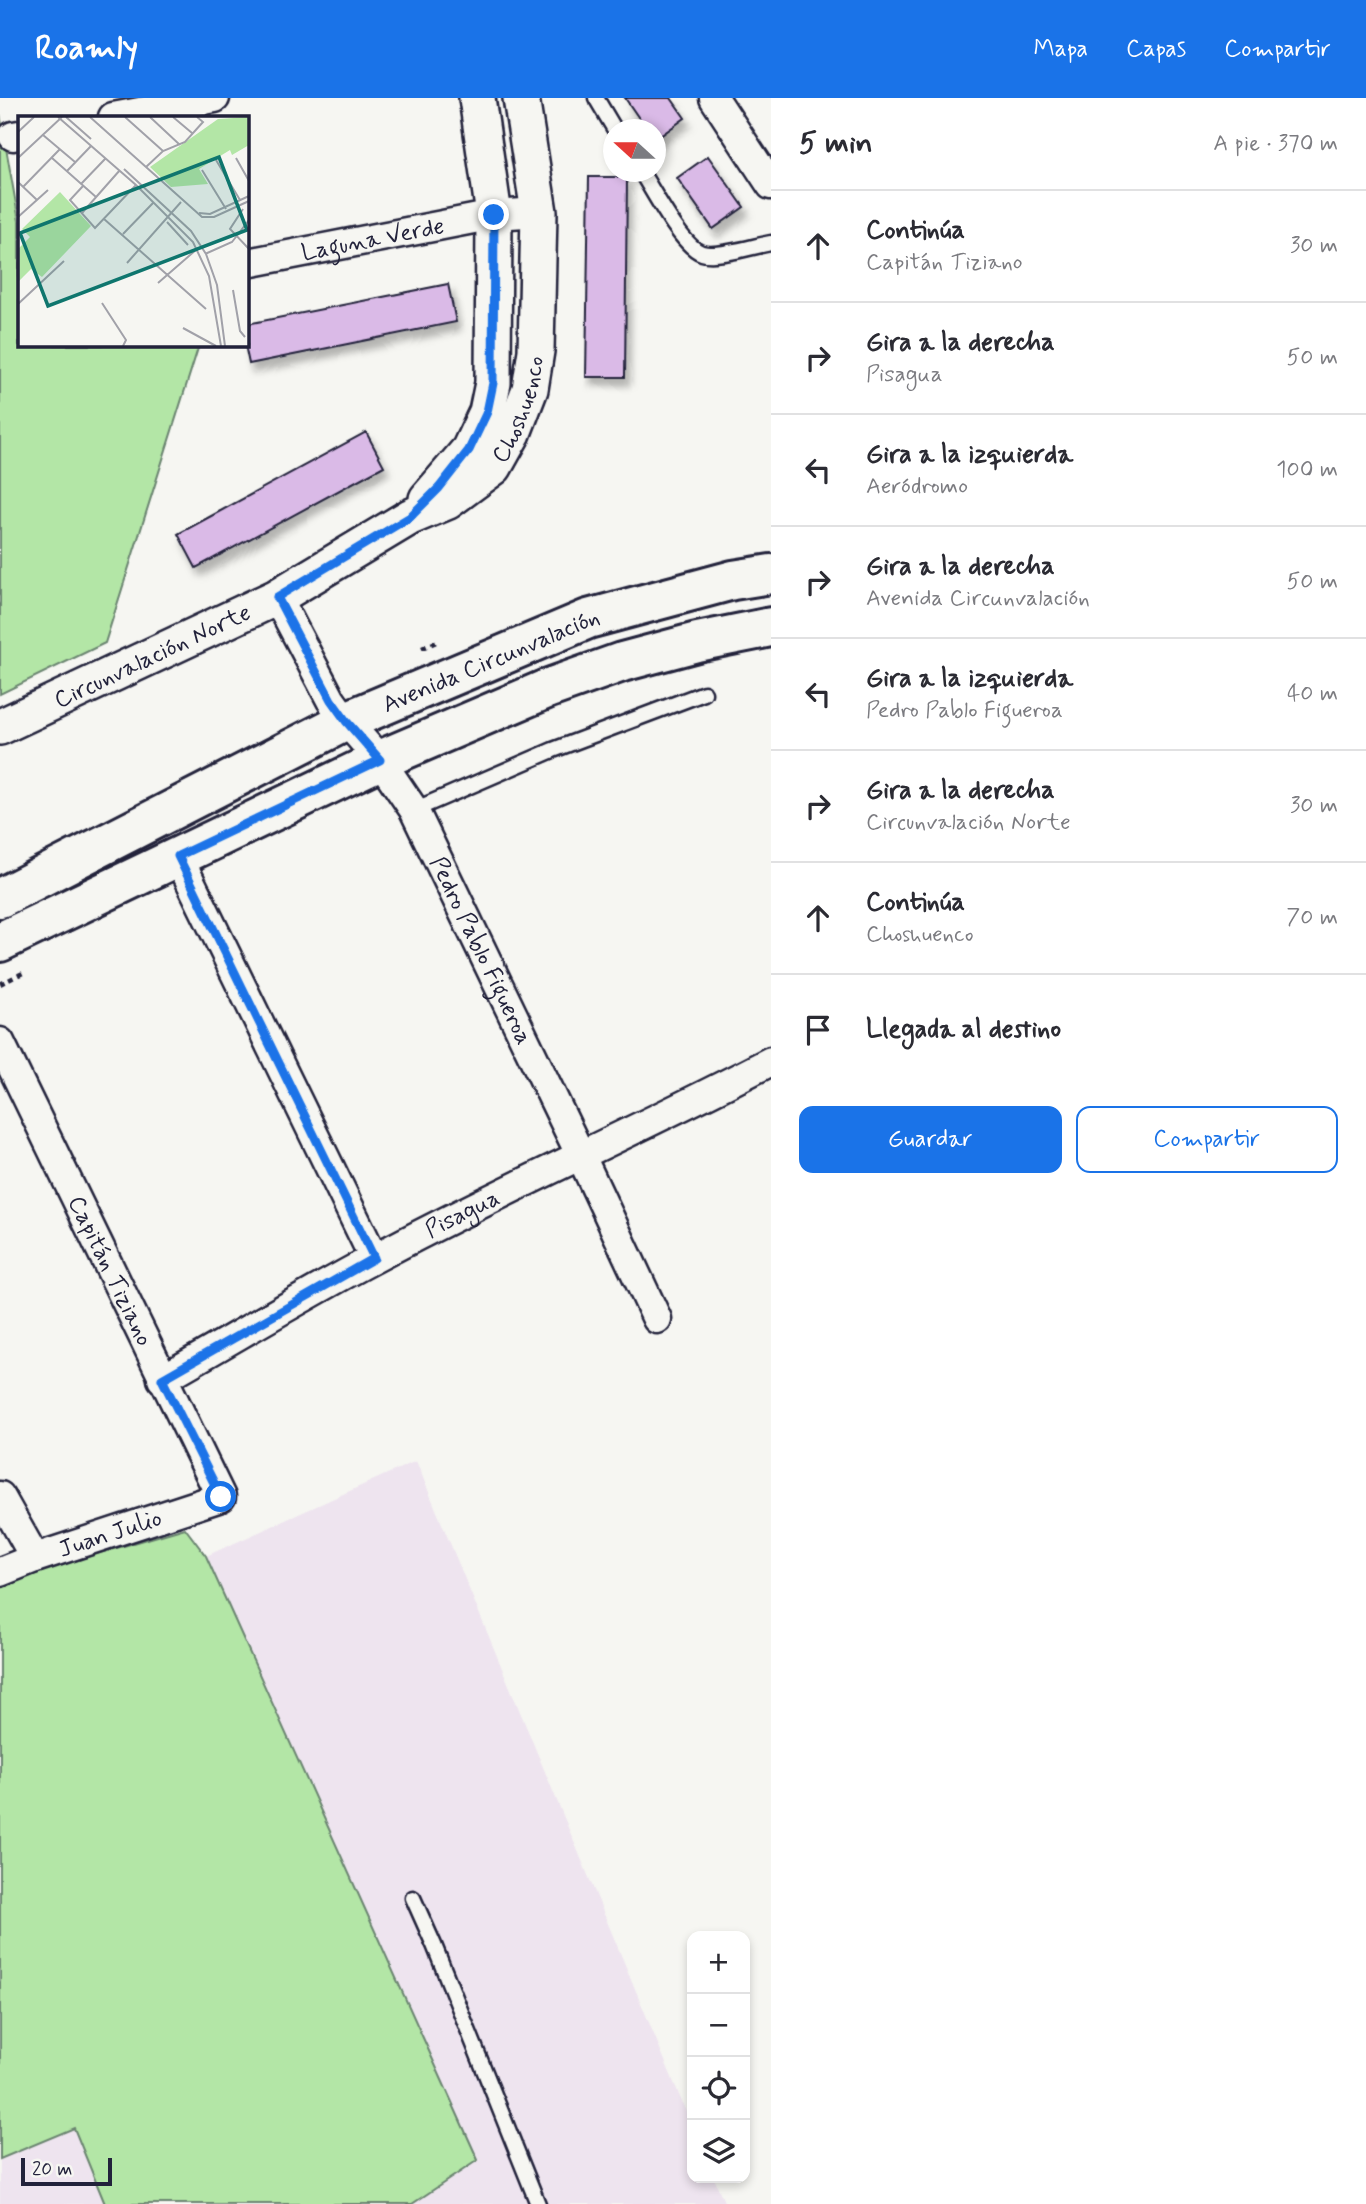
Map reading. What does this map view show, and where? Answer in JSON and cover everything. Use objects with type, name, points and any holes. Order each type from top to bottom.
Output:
[{"type":"main road","name":"Avenida Circunvalación","points":[[0,898],[346,721],[588,619],[733,580],[771,575]]},
{"type":"main road","name":"Avenida Circunvalación","points":[[0,942],[380,760],[549,688],[622,662],[771,626]]},
{"type":"street","points":[[118,116],[215,98]]},
{"type":"street","name":"Choshuenco","points":[[410,517],[439,488],[469,450],[487,412],[493,383],[494,215],[477,98]]},
{"type":"street","name":"Choshuenco","points":[[410,517],[448,502],[494,467],[513,433],[530,389],[536,351],[539,212],[521,98]]},
{"type":"street","points":[[714,98],[771,186]]},
{"type":"street","name":"Laguna Verde","points":[[248,263],[494,215],[539,212]]},
{"type":"street","name":"Circunvalación Norte","points":[[0,727],[277,597],[410,517]]},
{"type":"street","name":"Pedro Pablo Figueroa","points":[[277,597],[331,700],[380,760],[414,810],[657,1320]]},
{"type":"street","points":[[178,856],[374,1258]]},
{"type":"street","name":"Capitán Tiziano","points":[[0,1042],[221,1497]]},
{"type":"street","name":"Pisagua","points":[[162,1379],[374,1258],[771,1061]]},
{"type":"street","points":[[0,1496],[35,1558]]},
{"type":"street","name":"Juan Julio","points":[[0,1572],[221,1497]]},
{"type":"lane","points":[[596,98],[608,119]]},
{"type":"lane","points":[[647,182],[685,242],[701,253],[716,254],[771,243]]},
{"type":"lane","points":[[414,810],[553,750],[704,693]]},
{"type":"lane","points":[[413,1898],[538,2204]]},
{"type":"shaded area","points":[[416,1461],[687,2114],[687,2183],[716,2183],[725,2204],[412,2204],[477,2161],[206,1556]]},
{"type":"shaded area","points":[[74,2127],[105,2204],[0,2204],[0,2159]]},
{"type":"green space","points":[[0,114],[18,215],[18,346],[199,346],[105,643],[0,694]]},
{"type":"green space","points":[[185,1528],[206,1556],[478,2160],[412,2204],[105,2204],[74,2128],[0,2159],[0,1584]]},
{"type":"building","points":[[625,98],[671,98],[685,118],[666,132],[666,119],[639,119]]},
{"type":"building","points":[[708,156],[744,207],[713,229],[677,178]]},
{"type":"building","points":[[589,177],[603,177],[603,182],[627,182],[625,377],[586,377]]},
{"type":"building","points":[[448,284],[456,322],[249,364],[245,346],[248,346],[248,324]]},
{"type":"building","points":[[366,432],[384,466],[196,568],[178,534]]},
{"type":"route","points":[[221,1497],[162,1379],[374,1258],[178,856],[380,760],[331,700],[277,597],[410,517],[439,488],[469,450],[487,412],[493,383],[494,215]]}]
